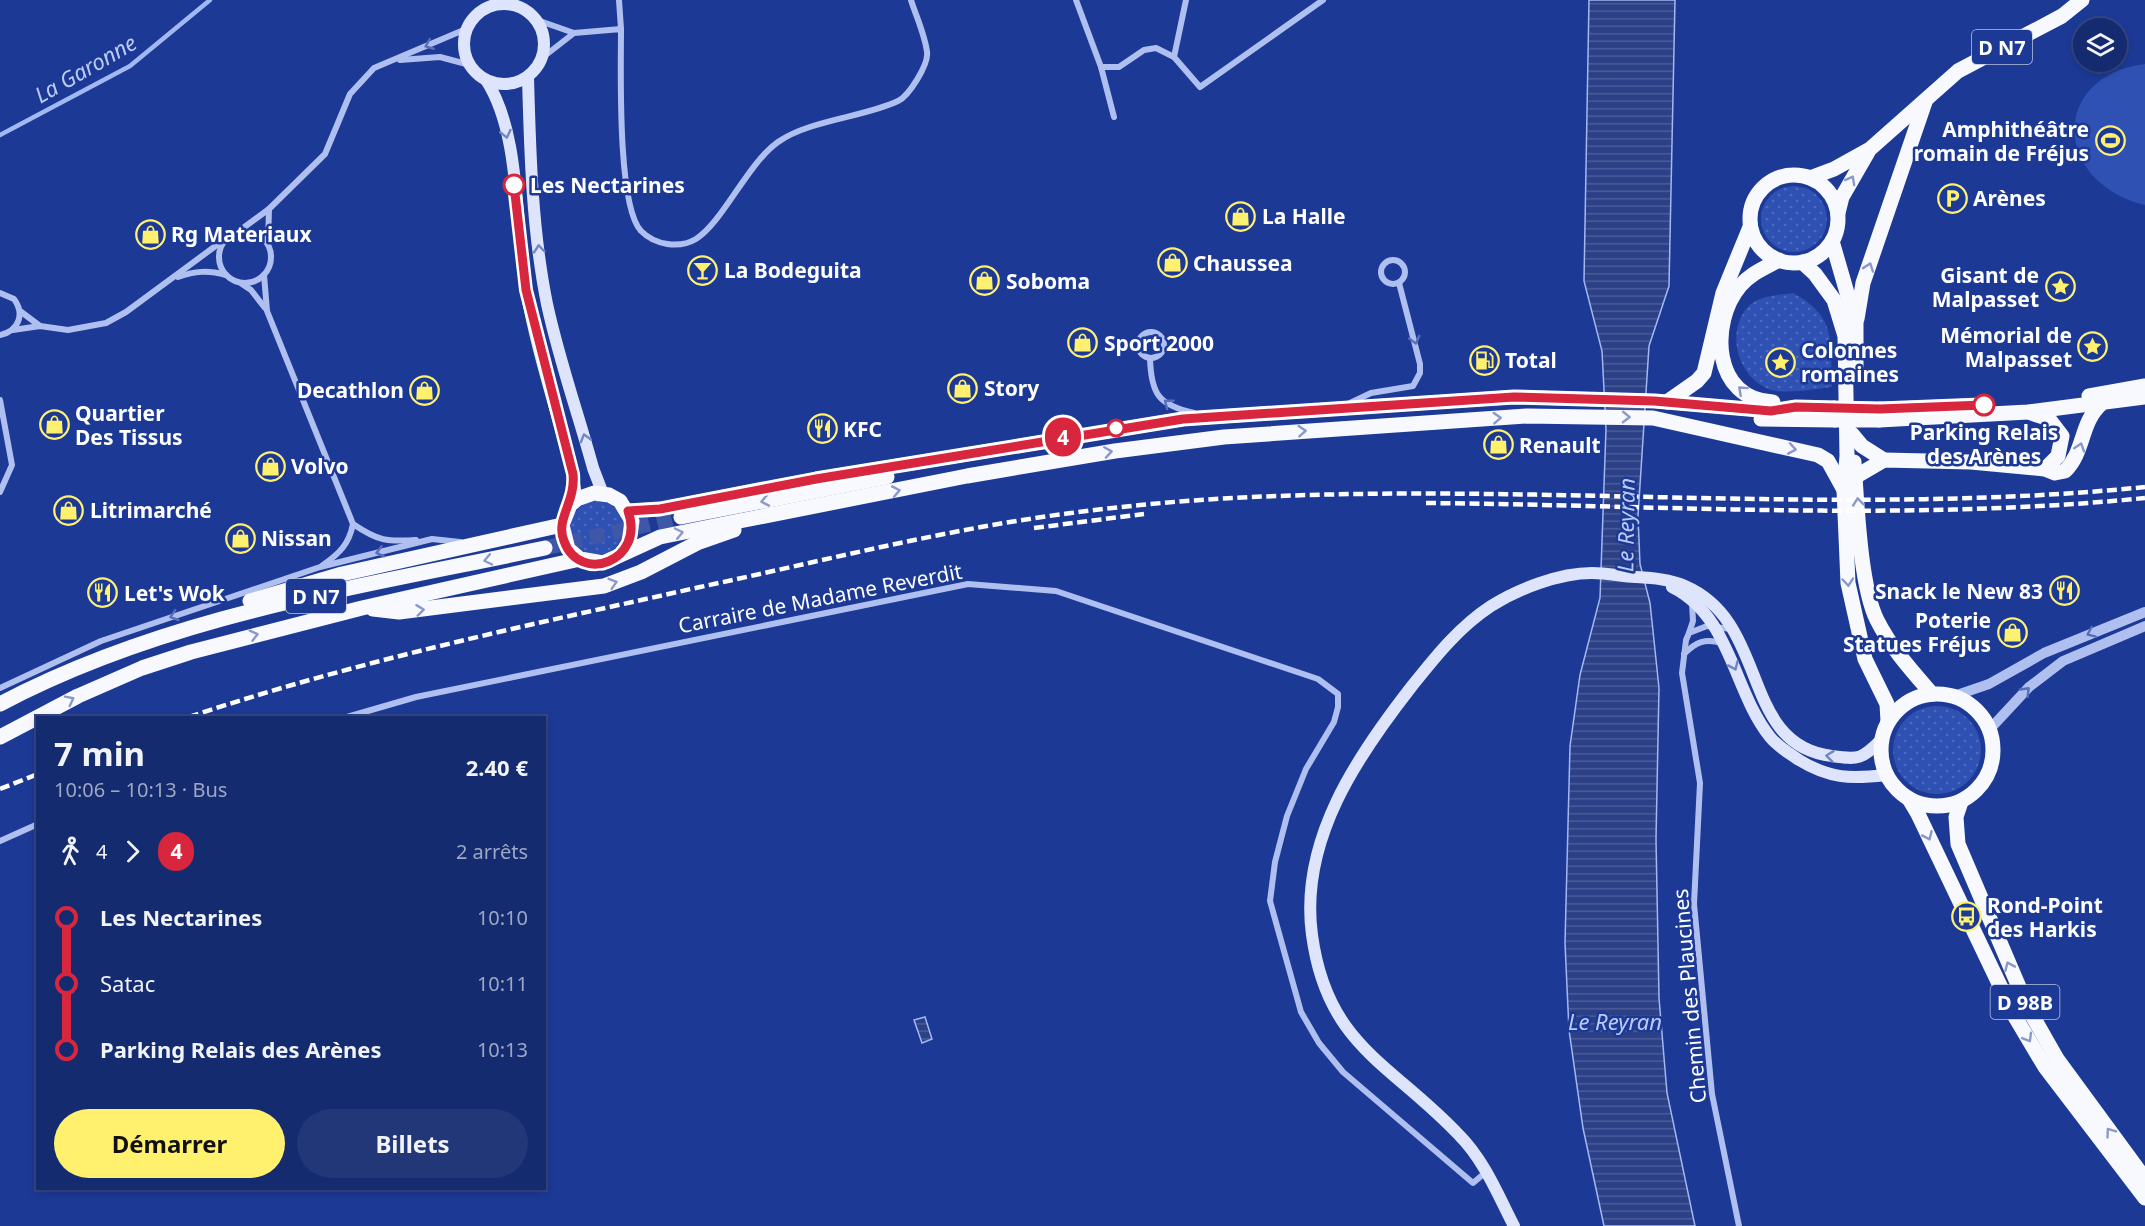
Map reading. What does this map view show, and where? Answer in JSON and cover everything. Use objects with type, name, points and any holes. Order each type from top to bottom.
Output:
[{"type":"main road","name":"D N7","points":[[1810,178],[1834,170],[1870,149],[1958,72],[2062,16],[2082,0]]},
{"type":"main road","points":[[486,80],[509,84],[528,77],[542,58],[544,40],[530,11],[505,3],[486,5],[466,29],[464,51],[470,65],[486,80],[498,98],[508,141],[526,290],[573,474],[575,489],[562,525],[564,541],[580,560],[603,563],[623,552],[632,532],[628,511],[615,498],[603,494],[585,495],[570,505]]},
{"type":"main road","points":[[528,77],[528,131],[540,263],[548,305],[593,468],[603,494]]},
{"type":"main road","points":[[1926,99],[1863,283],[1856,324],[1852,434],[1866,585],[1877,619],[1908,666],[1932,694]]},
{"type":"main road","name":"D N7","points":[[1838,214],[1842,197],[1870,149]]},
{"type":"main road","points":[[1661,401],[1697,381],[1704,373],[1723,293],[1750,227],[1752,205],[1764,187],[1782,176],[1810,178],[1829,192],[1838,214],[1837,228],[1832,241],[1819,255],[1802,262],[1779,260],[1760,248],[1750,227]]},
{"type":"main road","points":[[1832,241],[1856,324]]},
{"type":"main road","points":[[1779,260],[1751,274],[1730,300],[1720,333],[1719,349],[1722,366],[1747,395],[1761,402],[1835,414],[1879,414],[2028,412],[2145,397]]},
{"type":"main road","points":[[1802,262],[1815,274],[1834,300],[1845,336],[1847,456],[1844,490],[1848,583],[1853,616],[1865,659],[1887,704],[1888,721],[1881,740],[1881,758],[1886,775],[1895,789],[1909,799],[1934,807],[1961,802],[1980,787],[1992,765],[1993,741],[1990,729],[1976,709],[1954,696],[1932,694],[1907,702],[1888,721]]},
{"type":"main road","points":[[1879,414],[2080,398],[2145,386]]},
{"type":"main road","points":[[628,511],[660,509],[816,479],[1116,428],[1183,419],[1514,397],[1661,401],[1771,411],[1796,407]]},
{"type":"main road","points":[[1852,434],[1862,447],[1884,460],[1971,462],[2045,469],[2055,473],[2065,471],[2072,464],[2080,451],[2090,416],[2101,404]]},
{"type":"main road","points":[[2028,412],[2037,417],[2049,419],[2062,436],[2058,456],[2045,469]]},
{"type":"main road","points":[[1653,418],[1710,416],[1815,422],[1835,414]]},
{"type":"main road","points":[[681,517],[942,466],[1184,426],[1215,418]]},
{"type":"main road","name":"D N7","points":[[623,552],[660,537],[1115,450],[1224,437],[1437,421],[1653,418]]},
{"type":"main road","points":[[1653,418],[1818,455],[1828,461],[1844,490]]},
{"type":"main road","points":[[1855,477],[1884,460]]},
{"type":"main road","name":"D N7","points":[[362,608],[399,612],[604,586],[641,573],[718,535],[799,516],[839,502]]},
{"type":"main road","points":[[91,661],[121,644],[241,604],[342,574],[562,525]]},
{"type":"main road","name":"D N7","points":[[0,704],[91,661],[249,611],[545,548]]},
{"type":"main road","name":"D N7","points":[[40,716],[78,696],[142,668],[191,652],[362,608],[580,560]]},
{"type":"main road","points":[[1514,1226],[1486,1172],[1461,1136],[1364,1051],[1339,1017],[1325,992],[1316,964],[1311,930],[1313,877],[1328,823],[1348,774],[1380,728],[1437,655],[1468,622],[1494,604],[1524,589],[1565,577],[1592,573],[1655,579],[1684,585],[1706,599],[1734,630],[1770,714],[1790,740],[1803,750],[1851,759],[1864,757],[1881,740]]},
{"type":"main road","points":[[1655,579],[1690,600],[1713,626],[1724,644],[1760,722],[1771,738],[1785,750],[1827,775],[1854,778],[1886,775]]},
{"type":"main road","name":"D N7","points":[[0,737],[36,718]]},
{"type":"main road","name":"D 98B","points":[[1909,799],[2014,1015],[2045,1067],[2145,1198]]},
{"type":"main road","name":"D 98B","points":[[1961,802],[1956,817],[1958,844],[2028,1008],[2057,1059],[2145,1179]]},
{"type":"street","points":[[619,0],[622,111],[628,195],[641,230],[658,242],[679,245],[696,239],[707,229],[738,187],[778,141],[849,115],[900,100],[921,73],[928,54],[911,0]]},
{"type":"street","points":[[1076,0],[1101,67],[1114,117]]},
{"type":"street","points":[[1174,57],[1186,0]]},
{"type":"street","points":[[1101,67],[1119,67],[1144,50],[1156,48],[1174,57],[1200,87],[1323,0]]},
{"type":"street","points":[[530,11],[574,33],[621,29]]},
{"type":"street","points":[[0,335],[40,326],[68,330],[106,323],[269,209],[325,154],[350,94],[374,68],[466,29]]},
{"type":"street","points":[[542,58],[574,33]]},
{"type":"street","points":[[390,61],[440,57],[470,65]]},
{"type":"street","points":[[240,283],[257,280],[264,275],[271,260],[268,243],[269,209]]},
{"type":"street","points":[[239,231],[255,232],[268,243]]},
{"type":"street","points":[[225,239],[221,246],[219,261],[226,275]]},
{"type":"street","points":[[1388,261],[1397,261],[1405,268],[1405,276],[1399,284],[1387,284],[1381,276],[1381,269],[1388,261]]},
{"type":"street","points":[[171,279],[192,271],[209,270],[226,275],[251,290],[267,311],[353,524],[350,539],[345,546],[320,567]]},
{"type":"street","points":[[264,275],[267,311]]},
{"type":"street","points":[[1341,407],[1371,393],[1413,386],[1420,373],[1416,344],[1399,284]]},
{"type":"street","points":[[0,293],[14,299],[20,311],[40,326]]},
{"type":"street","points":[[0,342],[18,324],[20,311]]},
{"type":"street","points":[[1151,332],[1162,338],[1164,346],[1157,356],[1150,358],[1142,354],[1138,346],[1140,338],[1151,332]]},
{"type":"street","points":[[1150,358],[1155,389],[1167,405],[1215,418]]},
{"type":"street","points":[[0,400],[12,465],[0,492]]},
{"type":"street","points":[[353,524],[372,537],[387,542],[432,539],[479,543]]},
{"type":"street","points":[[0,688],[101,641],[320,567],[432,539]]},
{"type":"street","name":"Carraire de Madame Reverdit","points":[[350,716],[416,697],[968,584],[1056,591],[1318,679],[1338,694],[1338,707],[1334,722],[1306,769],[1287,816],[1275,862],[1270,901],[1301,1012],[1319,1043],[1342,1072],[1473,1183],[1486,1172]]},
{"type":"street","name":"Chemin des Plaucines","points":[[1690,600],[1693,621],[1683,654],[1682,674],[1700,783],[1694,904],[1712,1094],[1739,1226]]},
{"type":"street","points":[[1954,696],[1989,684],[2044,653],[2145,612]]},
{"type":"street","points":[[1689,633],[1713,626],[1734,630]]},
{"type":"street","points":[[1990,729],[2028,687],[2063,661],[2145,626]]},
{"type":"street","points":[[1683,654],[1696,642],[1713,640],[1724,644]]},
{"type":"street","points":[[0,841],[36,825]]},
{"type":"shaded area","name":"Amphithéâtre romain de Fréjus","points":[[2145,64],[2145,205],[2115,193],[2093,175],[2079,154],[2074,131],[2079,108],[2092,88],[2114,73],[2127,72],[2127,69]]},
{"type":"shaded area","points":[[1794,186],[1806,189],[1817,196],[1824,207],[1827,219],[1824,231],[1817,242],[1806,249],[1794,252],[1782,249],[1771,242],[1764,231],[1761,219],[1764,207],[1771,196],[1782,189]]},
{"type":"shaded area","points":[[1793,293],[1808,302],[1825,322],[1831,344],[1832,387],[1792,391],[1771,390],[1760,385],[1751,377],[1739,356],[1737,332],[1746,309],[1755,301]]},
{"type":"shaded area","points":[[597,501],[607,503],[616,509],[622,518],[624,528],[622,538],[616,547],[607,553],[597,555],[587,553],[578,547],[572,538],[570,528],[572,518],[578,509],[587,503]]},
{"type":"shaded area","points":[[1937,706],[1954,709],[1968,719],[1978,733],[1981,750],[1978,767],[1968,781],[1954,791],[1937,794],[1920,791],[1906,781],[1896,767],[1893,750],[1896,733],[1906,719],[1920,709]]},
{"type":"water","name":"Le Reyran","points":[[1589,0],[1675,0],[1669,286],[1649,346],[1638,516],[1640,564],[1650,603],[1659,688],[1656,839],[1659,998],[1667,1093],[1695,1226],[1604,1226],[1583,1128],[1569,1030],[1565,943],[1570,746],[1580,675],[1600,598],[1606,429],[1602,351],[1584,281]]},
{"type":"water","points":[[925,1017],[932,1039],[922,1043],[914,1020]]},
{"type":"waterway","name":"La Garonne","points":[[0,135],[130,66],[210,0]]},
{"type":"tunnel","points":[[545,548],[681,517]]},
{"type":"railway","points":[[192,716],[315,678],[507,630],[931,537],[1024,520],[1097,510],[1175,502],[1279,496],[1496,494],[1821,500],[1929,499],[2037,495],[2145,487]]},
{"type":"railway","points":[[1426,503],[1875,511],[2055,505],[2145,498]]},
{"type":"railway","points":[[1034,528],[1144,514]]},
{"type":"railway","points":[[0,789],[36,775]]},
{"type":"bus line","name":"4","points":[[514,185],[526,290],[573,474],[575,489],[562,520],[562,534],[573,555],[591,563],[603,563],[614,559],[630,543],[632,521],[628,511],[660,509],[816,479],[1116,428],[1183,419],[1514,397],[1654,401],[1771,411],[1796,407],[1880,409],[1984,405]]},
{"type":"place","name":"Amphithéâtre romain de Fréjus","points":[[2110,141]]},
{"type":"place","name":"Les Nectarines","points":[[514,185]]},
{"type":"place","name":"Arènes","points":[[1952,198]]},
{"type":"place","name":"La Halle","points":[[1241,216]]},
{"type":"place","name":"Rg Materiaux","points":[[150,234]]},
{"type":"place","name":"Chaussea","points":[[1172,263]]},
{"type":"place","name":"La Bodeguita","points":[[703,270]]},
{"type":"place","name":"Soboma","points":[[985,281]]},
{"type":"place","name":"Gisant de Malpasset","points":[[2060,287]]},
{"type":"place","name":"Sport 2000","points":[[1083,343]]},
{"type":"place","name":"Mémorial de Malpasset","points":[[2093,347]]},
{"type":"place","name":"Total","points":[[1484,360]]},
{"type":"place","name":"Colonnes romaines","points":[[1780,362]]},
{"type":"place","name":"Story","points":[[963,388]]},
{"type":"place","name":"Decathlon","points":[[425,390]]},
{"type":"place","name":"Parking Relais des Arènes","points":[[1984,405]]},
{"type":"place","name":"Quartier Des Tissus","points":[[54,425]]},
{"type":"place","name":"KFC","points":[[822,429]]},
{"type":"place","name":"Renault","points":[[1498,445]]},
{"type":"place","name":"Volvo","points":[[270,466]]},
{"type":"place","name":"Litrimarché","points":[[69,510]]},
{"type":"place","name":"Nissan","points":[[240,538]]},
{"type":"place","name":"Snack le New 83","points":[[2064,591]]},
{"type":"place","name":"Let's Wok","points":[[103,593]]},
{"type":"place","name":"Poterie Statues Fréjus","points":[[2012,632]]},
{"type":"place","name":"Rond-Point des Harkis","points":[[1966,917]]}]
